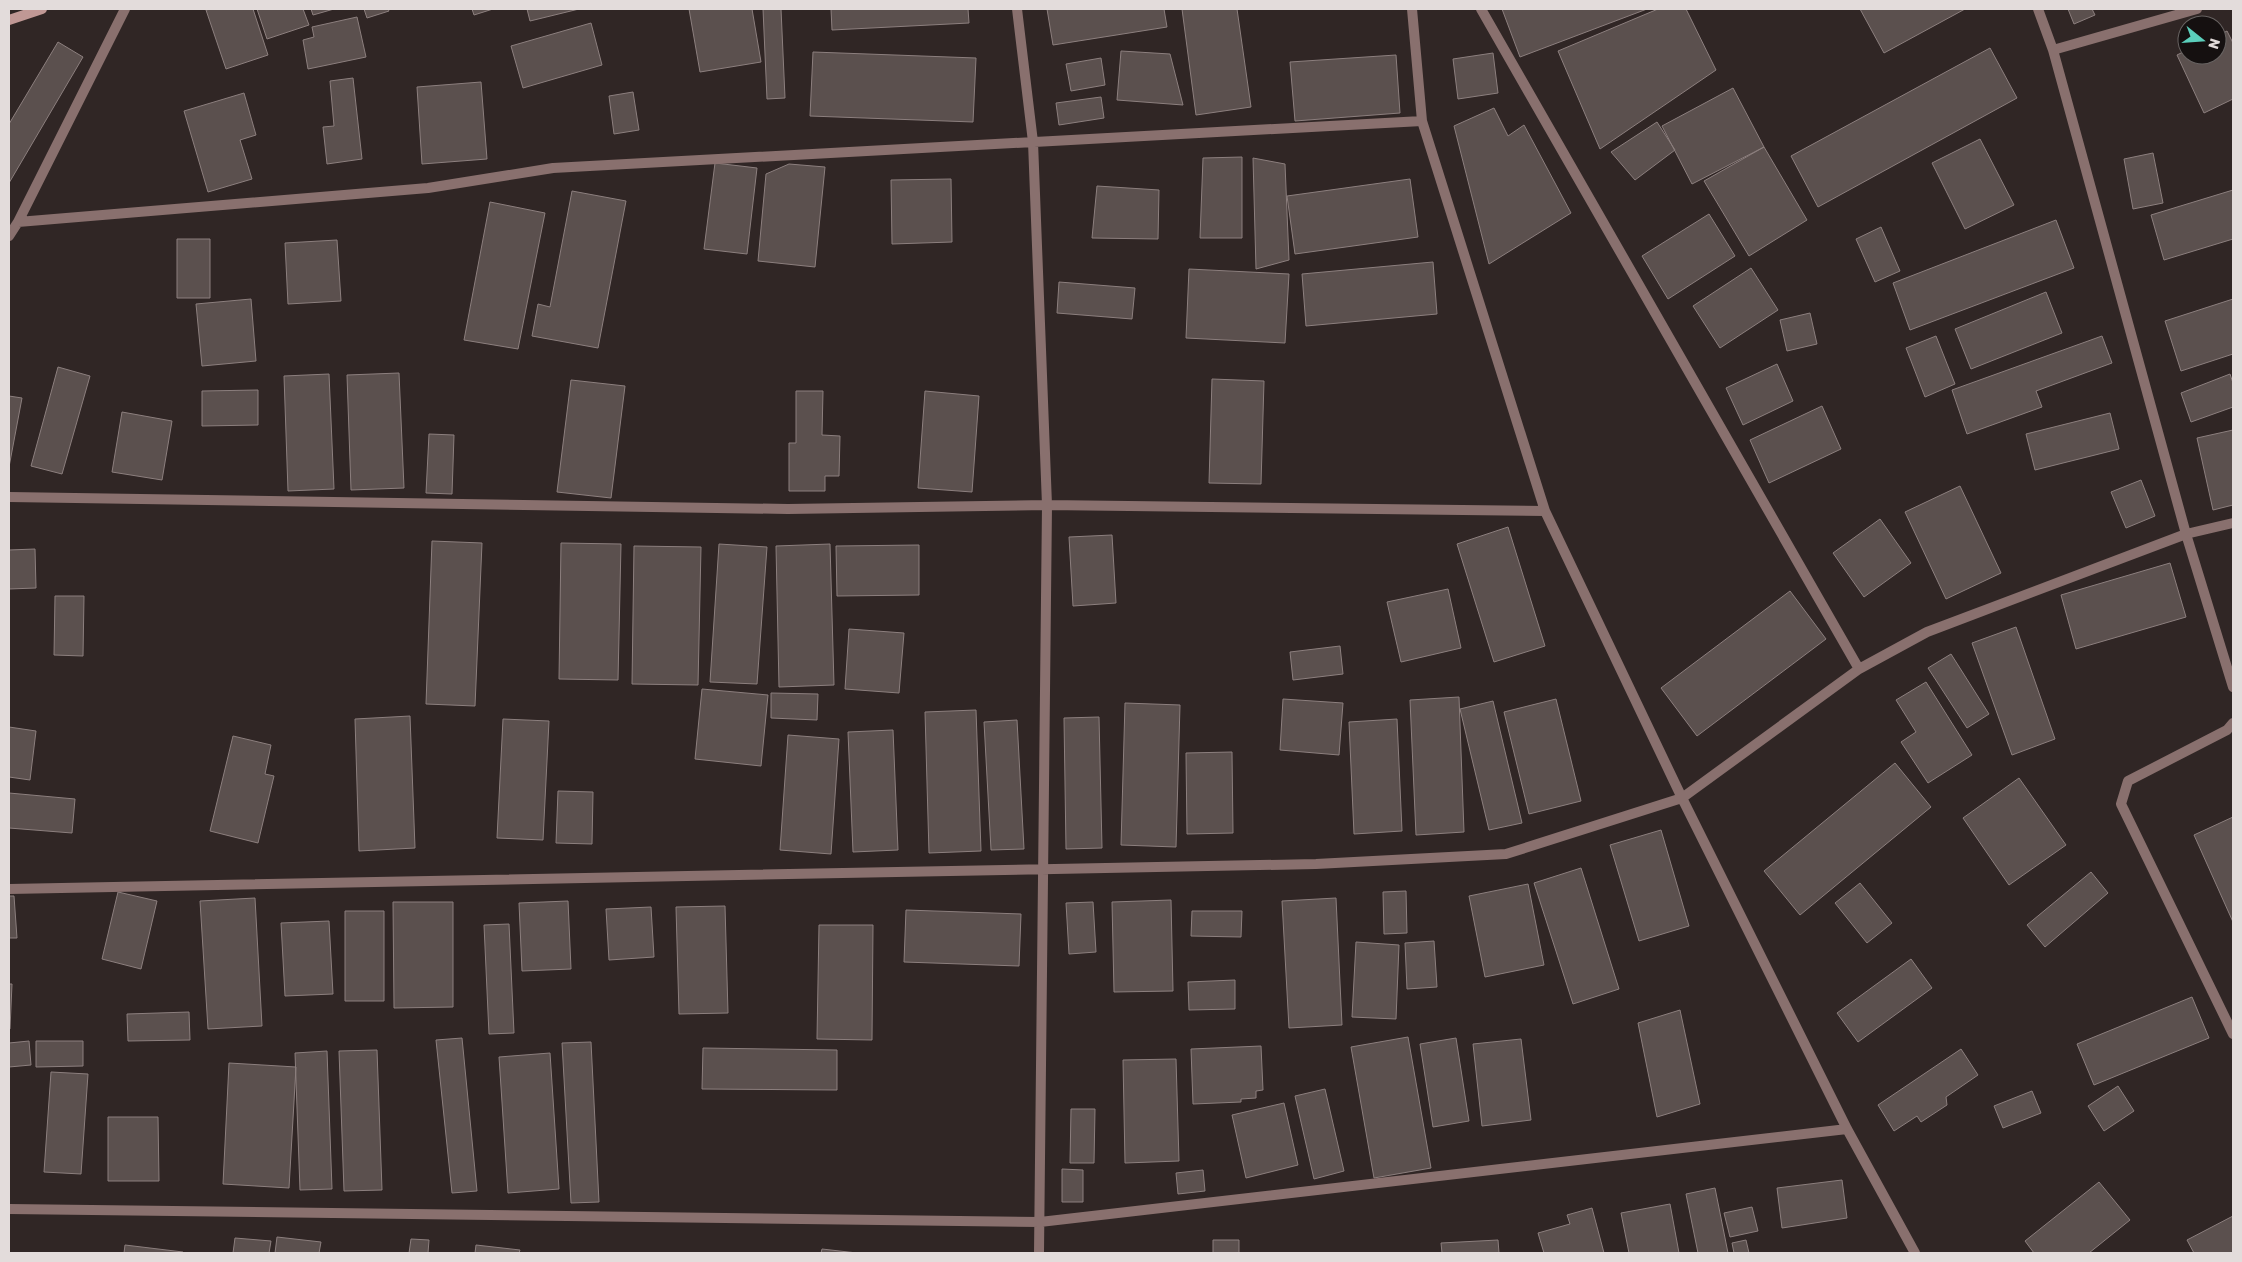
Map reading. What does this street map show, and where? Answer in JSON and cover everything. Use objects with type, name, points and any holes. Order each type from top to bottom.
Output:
[{"type":"street","points":[[9,20],[42,9]]},
{"type":"street","points":[[9,236],[18,222],[125,9]]},
{"type":"street","points":[[1017,9],[1033,142],[1047,505],[1039,1253]]},
{"type":"street","points":[[1412,9],[1422,121],[1545,511],[1682,798],[1847,1129],[1915,1253]]},
{"type":"street","points":[[1481,9],[1860,669]]},
{"type":"street","points":[[2038,9],[2053,50],[2186,534],[2233,686]]},
{"type":"street","points":[[2053,50],[2197,9]]},
{"type":"street","points":[[18,222],[428,188],[553,168],[1422,121]]},
{"type":"street","points":[[9,497],[788,509],[1047,505],[1545,511]]},
{"type":"street","points":[[9,889],[1316,864],[1506,854],[1682,798],[1860,669],[1927,632],[2186,534],[2233,523]]},
{"type":"street","points":[[2233,723],[2227,730],[2128,781],[2121,804],[2233,1034]]},
{"type":"street","points":[[9,1209],[1040,1222],[1847,1129]]},
{"type":"building","points":[[253,9],[268,55],[226,69],[206,10]]},
{"type":"building","points":[[257,9],[303,9],[309,25],[267,39]]},
{"type":"building","points":[[311,9],[334,9],[313,15]]},
{"type":"building","points":[[364,9],[388,9],[389,11],[367,18]]},
{"type":"building","points":[[472,9],[493,9],[474,15]]},
{"type":"building","points":[[527,9],[579,9],[530,21]]},
{"type":"building","points":[[689,9],[752,9],[761,62],[700,72]]},
{"type":"building","points":[[763,9],[781,9],[785,98],[767,99]]},
{"type":"building","points":[[831,9],[968,9],[969,23],[832,30]]},
{"type":"building","points":[[1047,9],[1164,9],[1167,27],[1053,45]]},
{"type":"building","points":[[1182,9],[1237,9],[1251,107],[1196,115]]},
{"type":"building","points":[[1502,9],[1647,9],[1520,57]]},
{"type":"building","points":[[1658,9],[1686,9],[1716,70],[1600,149],[1558,51]]},
{"type":"building","points":[[1860,9],[1965,9],[1884,53]]},
{"type":"building","points":[[2068,9],[2092,9],[2095,15],[2074,24]]},
{"type":"building","points":[[357,17],[366,57],[308,69],[303,40],[314,37],[312,27]]},
{"type":"building","points":[[591,23],[602,65],[523,88],[511,46]]},
{"type":"building","points":[[2227,31],[2233,43],[2233,99],[2204,113],[2182,65],[2227,65]]},
{"type":"building","points":[[58,42],[83,57],[9,183],[9,124]]},
{"type":"building","points":[[1990,48],[2017,98],[1818,207],[1791,156]]},
{"type":"building","points":[[1121,51],[1170,54],[1183,105],[1117,100]]},
{"type":"building","points":[[813,52],[976,58],[973,122],[810,116]]},
{"type":"building","points":[[1493,53],[1498,93],[1458,99],[1453,59]]},
{"type":"building","points":[[1396,55],[1400,113],[1295,121],[1290,62]]},
{"type":"building","points":[[1101,58],[1105,85],[1071,91],[1066,64]]},
{"type":"building","points":[[353,78],[362,159],[327,164],[323,127],[334,126],[330,81]]},
{"type":"building","points":[[481,82],[487,159],[422,164],[417,87]]},
{"type":"building","points":[[1733,88],[1764,147],[1692,184],[1662,126]]},
{"type":"building","points":[[633,92],[639,130],[614,134],[609,96]]},
{"type":"building","points":[[244,93],[256,135],[240,140],[252,179],[208,192],[184,111]]},
{"type":"building","points":[[1101,97],[1104,118],[1059,125],[1056,103]]},
{"type":"building","points":[[1494,108],[1508,136],[1524,125],[1571,213],[1489,264],[1454,126]]},
{"type":"building","points":[[1657,122],[1675,150],[1635,180],[1611,152]]},
{"type":"building","points":[[1980,139],[2014,205],[1965,229],[1932,163]]},
{"type":"building","points":[[1764,147],[1807,220],[1749,256],[1704,181]]},
{"type":"building","points":[[2153,153],[2163,203],[2133,209],[2124,159]]},
{"type":"building","points":[[1242,157],[1242,238],[1200,238],[1203,158]]},
{"type":"building","points":[[1253,158],[1285,164],[1289,260],[1256,269]]},
{"type":"building","points":[[715,163],[757,168],[747,254],[704,249]]},
{"type":"building","points":[[789,164],[825,167],[815,267],[758,261],[766,174]]},
{"type":"building","points":[[951,179],[952,242],[892,244],[891,180]]},
{"type":"building","points":[[1410,179],[1418,237],[1295,254],[1287,196]]},
{"type":"building","points":[[1097,186],[1159,190],[1158,239],[1092,238]]},
{"type":"building","points":[[2233,190],[2233,239],[2164,260],[2151,215]]},
{"type":"building","points":[[572,191],[626,201],[598,348],[532,336],[538,304],[550,307]]},
{"type":"building","points":[[490,202],[545,213],[518,349],[464,340]]},
{"type":"building","points":[[1709,214],[1735,256],[1668,299],[1642,256]]},
{"type":"building","points":[[2056,220],[2074,268],[1910,330],[1893,283]]},
{"type":"building","points":[[1881,227],[1900,271],[1875,282],[1856,239]]},
{"type":"building","points":[[177,239],[210,239],[210,298],[177,298]]},
{"type":"building","points":[[337,240],[341,301],[288,304],[285,243]]},
{"type":"building","points":[[1433,262],[1437,314],[1306,326],[1302,274]]},
{"type":"building","points":[[1751,268],[1778,310],[1720,348],[1693,306]]},
{"type":"building","points":[[1189,269],[1289,274],[1285,343],[1186,338]]},
{"type":"building","points":[[1059,282],[1135,288],[1132,319],[1057,313]]},
{"type":"building","points":[[2046,292],[2062,333],[1971,369],[1955,329]]},
{"type":"building","points":[[251,299],[256,361],[202,366],[196,304]]},
{"type":"building","points":[[2233,299],[2233,354],[2181,371],[2165,321]]},
{"type":"building","points":[[1810,313],[1817,344],[1787,351],[1780,320]]},
{"type":"building","points":[[1936,336],[1955,384],[1925,397],[1906,348]]},
{"type":"building","points":[[2102,336],[2112,363],[2036,391],[2042,407],[1967,434],[1952,390]]},
{"type":"building","points":[[1777,364],[1793,401],[1743,425],[1726,388]]},
{"type":"building","points":[[58,367],[90,376],[62,474],[31,466]]},
{"type":"building","points":[[399,373],[404,488],[351,490],[347,375]]},
{"type":"building","points":[[329,374],[334,489],[288,491],[284,376]]},
{"type":"building","points":[[2230,374],[2233,383],[2233,407],[2191,422],[2181,393]]},
{"type":"building","points":[[1212,379],[1264,381],[1261,484],[1209,483]]},
{"type":"building","points":[[571,380],[625,386],[611,498],[557,492]]},
{"type":"building","points":[[258,390],[258,425],[202,426],[202,391]]},
{"type":"building","points":[[796,391],[823,391],[822,435],[840,436],[839,476],[825,476],[825,491],[789,491],[789,443],[796,443]]},
{"type":"building","points":[[925,391],[979,396],[972,492],[918,488]]},
{"type":"building","points":[[9,396],[22,398],[9,467]]},
{"type":"building","points":[[1822,406],[1841,449],[1769,483],[1750,440]]},
{"type":"building","points":[[122,412],[172,421],[162,480],[112,472]]},
{"type":"building","points":[[2110,413],[2119,449],[2035,470],[2026,434]]},
{"type":"building","points":[[2233,430],[2233,505],[2213,510],[2197,438]]},
{"type":"building","points":[[429,434],[454,435],[452,494],[426,493]]},
{"type":"building","points":[[2141,480],[2155,516],[2126,528],[2111,492]]},
{"type":"building","points":[[1960,486],[2001,573],[1946,599],[1905,512]]},
{"type":"building","points":[[1880,519],[1911,563],[1864,597],[1833,553]]},
{"type":"building","points":[[1508,527],[1545,646],[1494,662],[1457,544]]},
{"type":"building","points":[[1112,535],[1116,603],[1073,606],[1069,537]]},
{"type":"building","points":[[432,541],[482,543],[475,706],[426,704]]},
{"type":"building","points":[[561,543],[621,544],[618,680],[559,679]]},
{"type":"building","points":[[719,544],[767,547],[757,684],[710,682]]},
{"type":"building","points":[[830,544],[834,685],[779,687],[776,546]]},
{"type":"building","points":[[919,545],[919,595],[837,596],[836,546]]},
{"type":"building","points":[[634,546],[701,547],[698,685],[632,684]]},
{"type":"building","points":[[35,549],[36,588],[9,589],[9,550]]},
{"type":"building","points":[[2170,563],[2186,617],[2076,649],[2061,595]]},
{"type":"building","points":[[1448,589],[1461,648],[1401,662],[1387,602]]},
{"type":"building","points":[[1790,591],[1826,639],[1697,736],[1661,688]]},
{"type":"building","points":[[55,596],[84,596],[83,656],[54,655]]},
{"type":"building","points":[[2016,627],[2055,739],[2012,755],[1972,643]]},
{"type":"building","points":[[849,629],[904,633],[899,693],[845,689]]},
{"type":"building","points":[[1340,646],[1343,674],[1293,680],[1290,652]]},
{"type":"building","points":[[1951,654],[1989,714],[1967,728],[1928,668]]},
{"type":"building","points":[[1926,682],[1972,755],[1928,783],[1901,742],[1916,732],[1896,700]]},
{"type":"building","points":[[702,689],[768,695],[761,766],[695,759]]},
{"type":"building","points":[[771,693],[818,694],[817,720],[771,718]]},
{"type":"building","points":[[1459,697],[1464,832],[1416,835],[1410,700]]},
{"type":"building","points":[[1283,699],[1343,703],[1339,755],[1280,750]]},
{"type":"building","points":[[1556,699],[1581,801],[1529,814],[1504,712]]},
{"type":"building","points":[[1493,701],[1522,823],[1489,830],[1460,709]]},
{"type":"building","points":[[1125,703],[1180,705],[1176,847],[1121,845]]},
{"type":"building","points":[[976,710],[981,851],[929,853],[925,712]]},
{"type":"building","points":[[410,716],[415,848],[359,851],[355,719]]},
{"type":"building","points":[[1099,717],[1102,848],[1066,849],[1064,718]]},
{"type":"building","points":[[503,719],[549,721],[543,840],[497,838]]},
{"type":"building","points":[[1397,719],[1402,831],[1354,834],[1349,722]]},
{"type":"building","points":[[1017,720],[1024,849],[991,850],[984,722]]},
{"type":"building","points":[[9,727],[36,731],[30,780],[9,777]]},
{"type":"building","points":[[893,730],[898,850],[853,852],[848,732]]},
{"type":"building","points":[[788,735],[839,739],[831,854],[780,850]]},
{"type":"building","points":[[233,736],[271,745],[265,774],[274,776],[258,843],[210,831]]},
{"type":"building","points":[[1232,752],[1233,833],[1187,834],[1186,753]]},
{"type":"building","points":[[1895,763],[1931,807],[1800,915],[1764,871]]},
{"type":"building","points":[[2019,778],[2066,845],[2009,885],[1963,818]]},
{"type":"building","points":[[558,791],[593,792],[592,844],[556,843]]},
{"type":"building","points":[[9,793],[75,799],[72,833],[9,828]]},
{"type":"building","points":[[2233,817],[2233,922],[2194,835]]},
{"type":"building","points":[[1661,830],[1689,926],[1639,941],[1610,845]]},
{"type":"building","points":[[1581,868],[1619,989],[1573,1004],[1534,883]]},
{"type":"building","points":[[2091,872],[2108,893],[2045,947],[2027,925]]},
{"type":"building","points":[[1860,883],[1892,923],[1867,943],[1835,903]]},
{"type":"building","points":[[1528,884],[1544,965],[1485,977],[1469,896]]},
{"type":"building","points":[[1406,891],[1407,933],[1384,934],[1383,892]]},
{"type":"building","points":[[118,892],[157,901],[141,969],[102,959]]},
{"type":"building","points":[[9,896],[14,896],[17,938],[9,938]]},
{"type":"building","points":[[255,898],[262,1026],[208,1029],[200,901]]},
{"type":"building","points":[[1336,898],[1342,1025],[1289,1028],[1282,901]]},
{"type":"building","points":[[1171,900],[1173,991],[1114,992],[1112,902]]},
{"type":"building","points":[[568,901],[571,969],[522,971],[519,903]]},
{"type":"building","points":[[393,902],[453,902],[453,1007],[394,1008]]},
{"type":"building","points":[[1093,902],[1096,952],[1069,954],[1066,903]]},
{"type":"building","points":[[725,906],[728,1013],[679,1014],[676,907]]},
{"type":"building","points":[[651,907],[654,957],[609,960],[606,909]]},
{"type":"building","points":[[906,910],[1021,914],[1019,966],[904,962]]},
{"type":"building","points":[[345,911],[384,911],[384,1001],[345,1001]]},
{"type":"building","points":[[1192,911],[1242,911],[1241,937],[1191,936]]},
{"type":"building","points":[[329,921],[333,994],[285,996],[281,923]]},
{"type":"building","points":[[509,924],[514,1033],[489,1034],[484,925]]},
{"type":"building","points":[[819,925],[873,925],[872,1040],[817,1039]]},
{"type":"building","points":[[1434,941],[1437,987],[1407,989],[1405,943]]},
{"type":"building","points":[[1356,942],[1399,945],[1396,1019],[1352,1017]]},
{"type":"building","points":[[1911,959],[1932,988],[1858,1042],[1837,1013]]},
{"type":"building","points":[[1235,980],[1235,1009],[1189,1010],[1188,982]]},
{"type":"building","points":[[9,984],[12,984],[10,1029],[9,1029]]},
{"type":"building","points":[[2192,997],[2209,1038],[2094,1085],[2077,1044]]},
{"type":"building","points":[[1680,1010],[1700,1104],[1657,1117],[1638,1023]]},
{"type":"building","points":[[189,1012],[190,1040],[128,1041],[127,1014]]},
{"type":"building","points":[[1408,1037],[1431,1168],[1374,1178],[1351,1047]]},
{"type":"building","points":[[462,1038],[477,1191],[452,1193],[436,1040]]},
{"type":"building","points":[[1456,1038],[1469,1121],[1433,1127],[1420,1044]]},
{"type":"building","points":[[1521,1039],[1531,1120],[1482,1126],[1473,1044]]},
{"type":"building","points":[[29,1041],[31,1065],[9,1067],[9,1043]]},
{"type":"building","points":[[36,1041],[83,1041],[83,1066],[36,1067]]},
{"type":"building","points":[[591,1042],[599,1202],[571,1203],[562,1043]]},
{"type":"building","points":[[1261,1046],[1263,1090],[1256,1091],[1256,1098],[1241,1099],[1241,1102],[1193,1104],[1191,1049]]},
{"type":"building","points":[[703,1048],[837,1050],[837,1090],[702,1089]]},
{"type":"building","points":[[1961,1049],[1978,1075],[1946,1097],[1947,1105],[1921,1122],[1917,1116],[1894,1131],[1878,1105]]},
{"type":"building","points":[[377,1050],[382,1190],[344,1191],[339,1051]]},
{"type":"building","points":[[327,1051],[332,1189],[300,1190],[295,1053]]},
{"type":"building","points":[[550,1053],[559,1189],[508,1193],[499,1057]]},
{"type":"building","points":[[1176,1059],[1179,1161],[1125,1163],[1123,1060]]},
{"type":"building","points":[[229,1063],[296,1067],[289,1188],[223,1184]]},
{"type":"building","points":[[51,1072],[88,1074],[81,1174],[44,1172]]},
{"type":"building","points":[[2118,1086],[2134,1111],[2104,1131],[2088,1106]]},
{"type":"building","points":[[1325,1089],[1344,1171],[1314,1179],[1295,1096]]},
{"type":"building","points":[[2032,1091],[2041,1113],[2003,1128],[1994,1106]]},
{"type":"building","points":[[1284,1103],[1298,1165],[1246,1178],[1232,1115]]},
{"type":"building","points":[[1071,1109],[1095,1109],[1094,1163],[1070,1163]]},
{"type":"building","points":[[108,1117],[158,1117],[159,1181],[108,1181]]},
{"type":"building","points":[[1062,1169],[1083,1170],[1083,1202],[1062,1202]]},
{"type":"building","points":[[1203,1170],[1205,1191],[1178,1194],[1176,1173]]},
{"type":"building","points":[[1842,1180],[1847,1218],[1782,1228],[1777,1188]]},
{"type":"building","points":[[2099,1182],[2130,1220],[2089,1253],[2034,1253],[2025,1241]]},
{"type":"building","points":[[1715,1188],[1728,1253],[1698,1253],[1686,1194]]},
{"type":"building","points":[[1670,1204],[1679,1253],[1629,1253],[1621,1213]]},
{"type":"building","points":[[1752,1207],[1758,1231],[1730,1237],[1724,1213]]},
{"type":"building","points":[[1592,1208],[1604,1253],[1544,1253],[1538,1233],[1570,1224],[1567,1215]]},
{"type":"building","points":[[2233,1216],[2233,1253],[2194,1253],[2187,1240]]},
{"type":"building","points":[[277,1237],[321,1242],[319,1253],[275,1253]]},
{"type":"building","points":[[235,1238],[271,1241],[269,1253],[233,1253]]},
{"type":"building","points":[[411,1239],[429,1240],[428,1253],[409,1253]]},
{"type":"building","points":[[1213,1240],[1239,1240],[1239,1253],[1213,1253]]},
{"type":"building","points":[[1498,1240],[1499,1253],[1442,1253],[1441,1243]]},
{"type":"building","points":[[1746,1240],[1749,1253],[1734,1253],[1732,1243]]},
{"type":"building","points":[[125,1245],[183,1252],[183,1253],[124,1253]]},
{"type":"building","points":[[476,1245],[520,1250],[519,1253],[475,1253]]},
{"type":"building","points":[[822,1249],[857,1253],[821,1253]]}]
